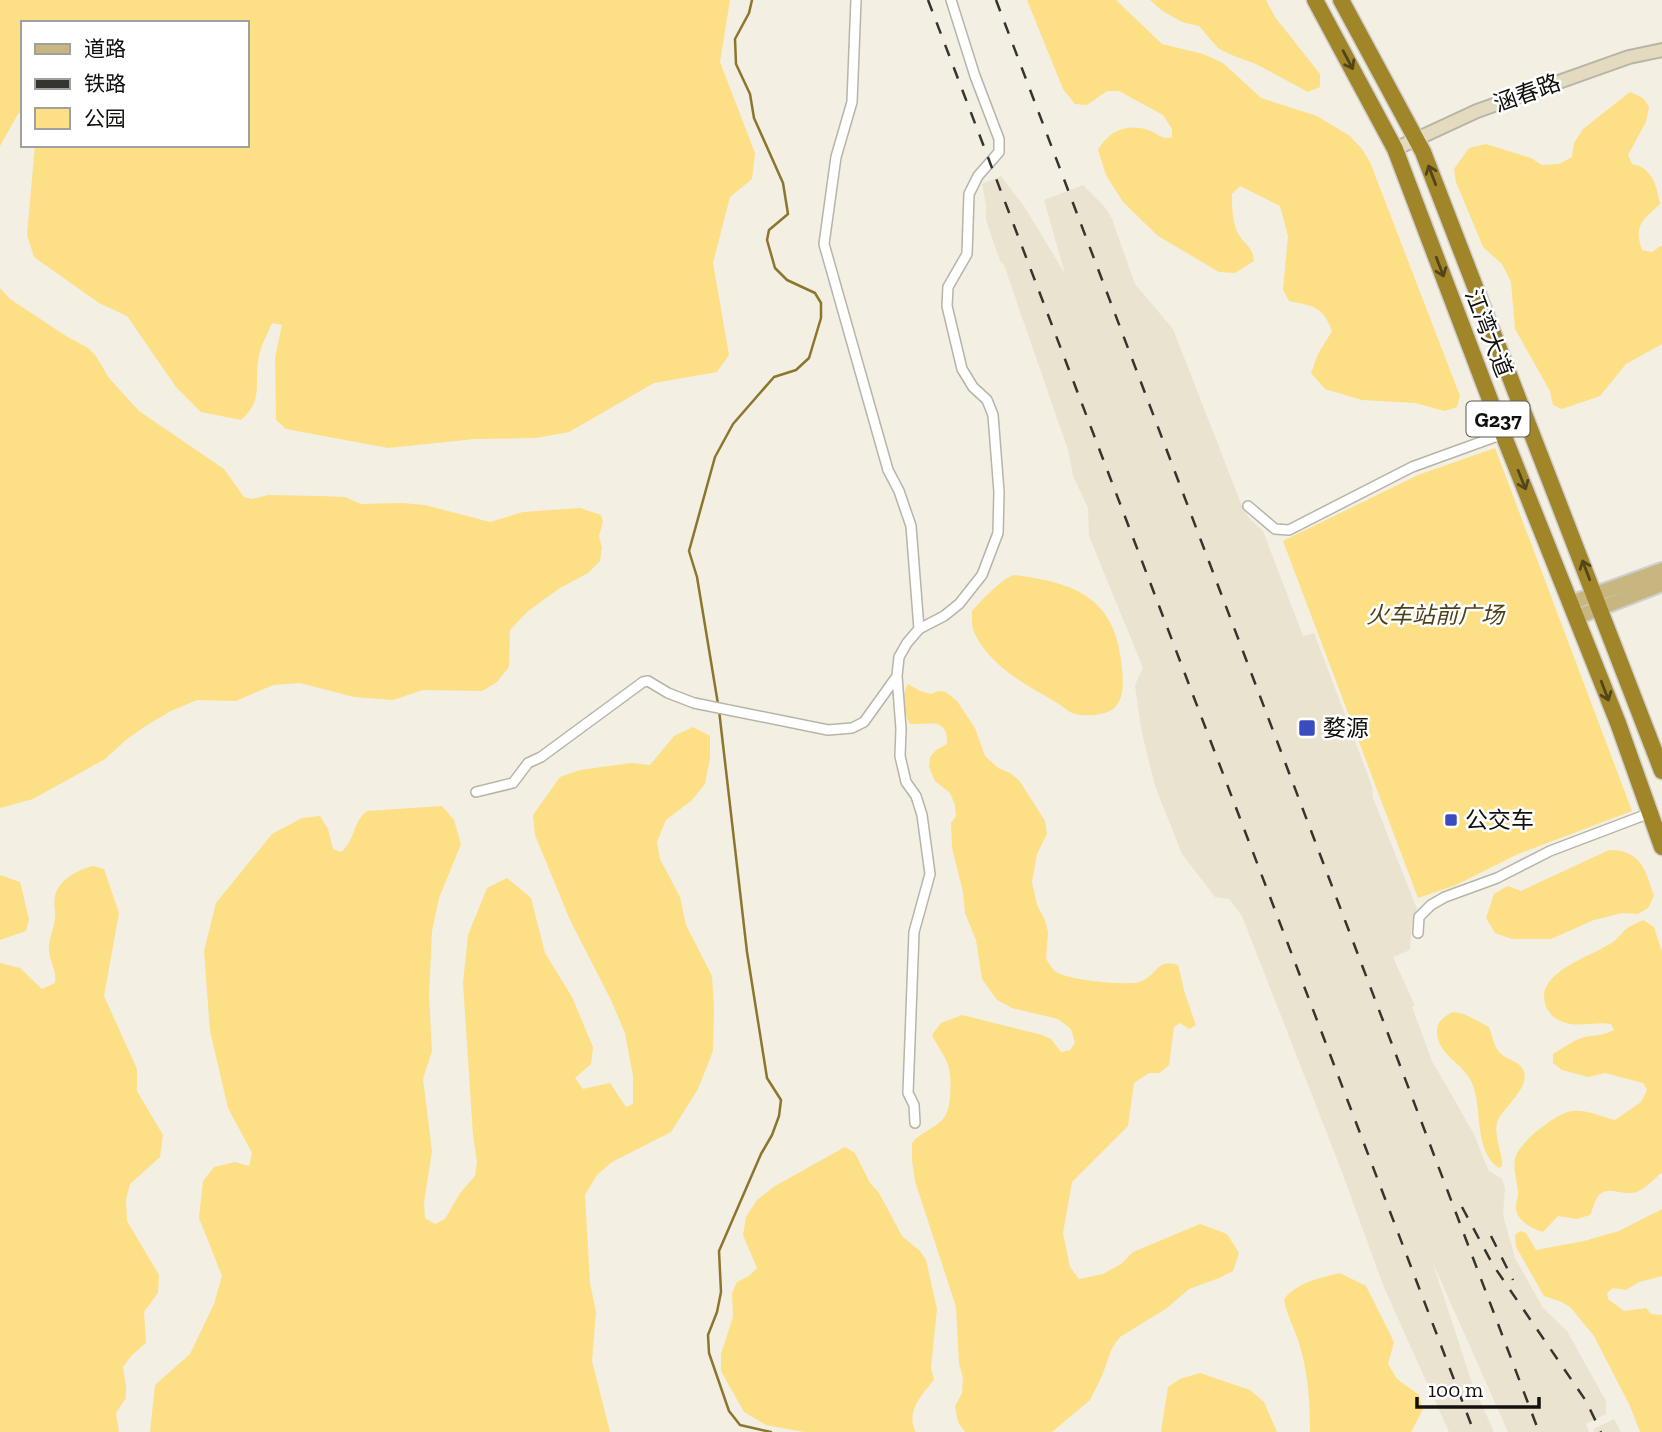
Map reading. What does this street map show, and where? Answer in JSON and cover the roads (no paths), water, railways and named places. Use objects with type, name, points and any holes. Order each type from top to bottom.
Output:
[{"type":"highway","name":"江湾大道","points":[[1315,0],[1395,149],[1503,434],[1574,610],[1662,847]]},
{"type":"highway","name":"江湾大道","points":[[1341,0],[1416,138],[1598,600],[1662,771]]},
{"type":"main road","points":[[1574,610],[1662,570]]},
{"type":"main road","points":[[1598,600],[1662,584]]},
{"type":"street","points":[[856,0],[852,102],[836,157],[824,244],[888,470],[899,491],[911,526],[919,629]]},
{"type":"street","points":[[915,1123],[914,1105],[908,1093],[914,932],[930,874],[922,815],[916,796],[906,782],[900,756],[897,676],[899,657],[919,629],[944,616],[959,604],[982,575],[998,533],[999,514],[993,415],[987,400],[962,369],[947,306],[948,287],[967,254],[970,194],[978,176],[999,152],[999,139],[975,76],[951,0]]},
{"type":"street","name":"涵春路","points":[[1395,149],[1477,111],[1629,57],[1662,50]]},
{"type":"street","points":[[1248,506],[1275,529],[1289,530],[1412,467],[1503,434]]},
{"type":"street","points":[[476,792],[513,783],[528,763],[541,757],[643,681],[694,703],[828,730],[841,730],[864,722],[897,676]]},
{"type":"street","points":[[1418,933],[1419,917],[1434,903],[1497,878],[1550,851],[1650,813]]},
{"type":"waterway","points":[[718,704],[697,577],[689,551],[715,457],[733,424],[774,377],[796,370],[809,358],[821,318],[821,303],[815,293],[787,280],[775,268],[767,240],[769,230],[788,214],[783,183],[754,118],[750,94],[736,64],[735,39],[749,13],[752,0]]},
{"type":"waterway","points":[[719,710],[747,952],[767,1078],[781,1100],[772,1135],[761,1154],[719,1251],[721,1292],[708,1335],[709,1353],[729,1411],[740,1425],[771,1432]]},
{"type":"railway","points":[[928,0],[1474,1432]]},
{"type":"railway","points":[[996,0],[1539,1432]]},
{"type":"railway","points":[[1462,1207],[1493,1265],[1586,1401],[1601,1432]]},
{"type":"railway","points":[[1491,1236],[1513,1280]]},
{"type":"place","name":"婺源","points":[[1307,728]]},
{"type":"place","name":"公交车","points":[[1451,820]]},
{"type":"park label","name":"火车站前广场","points":[[1435,615]]}]
